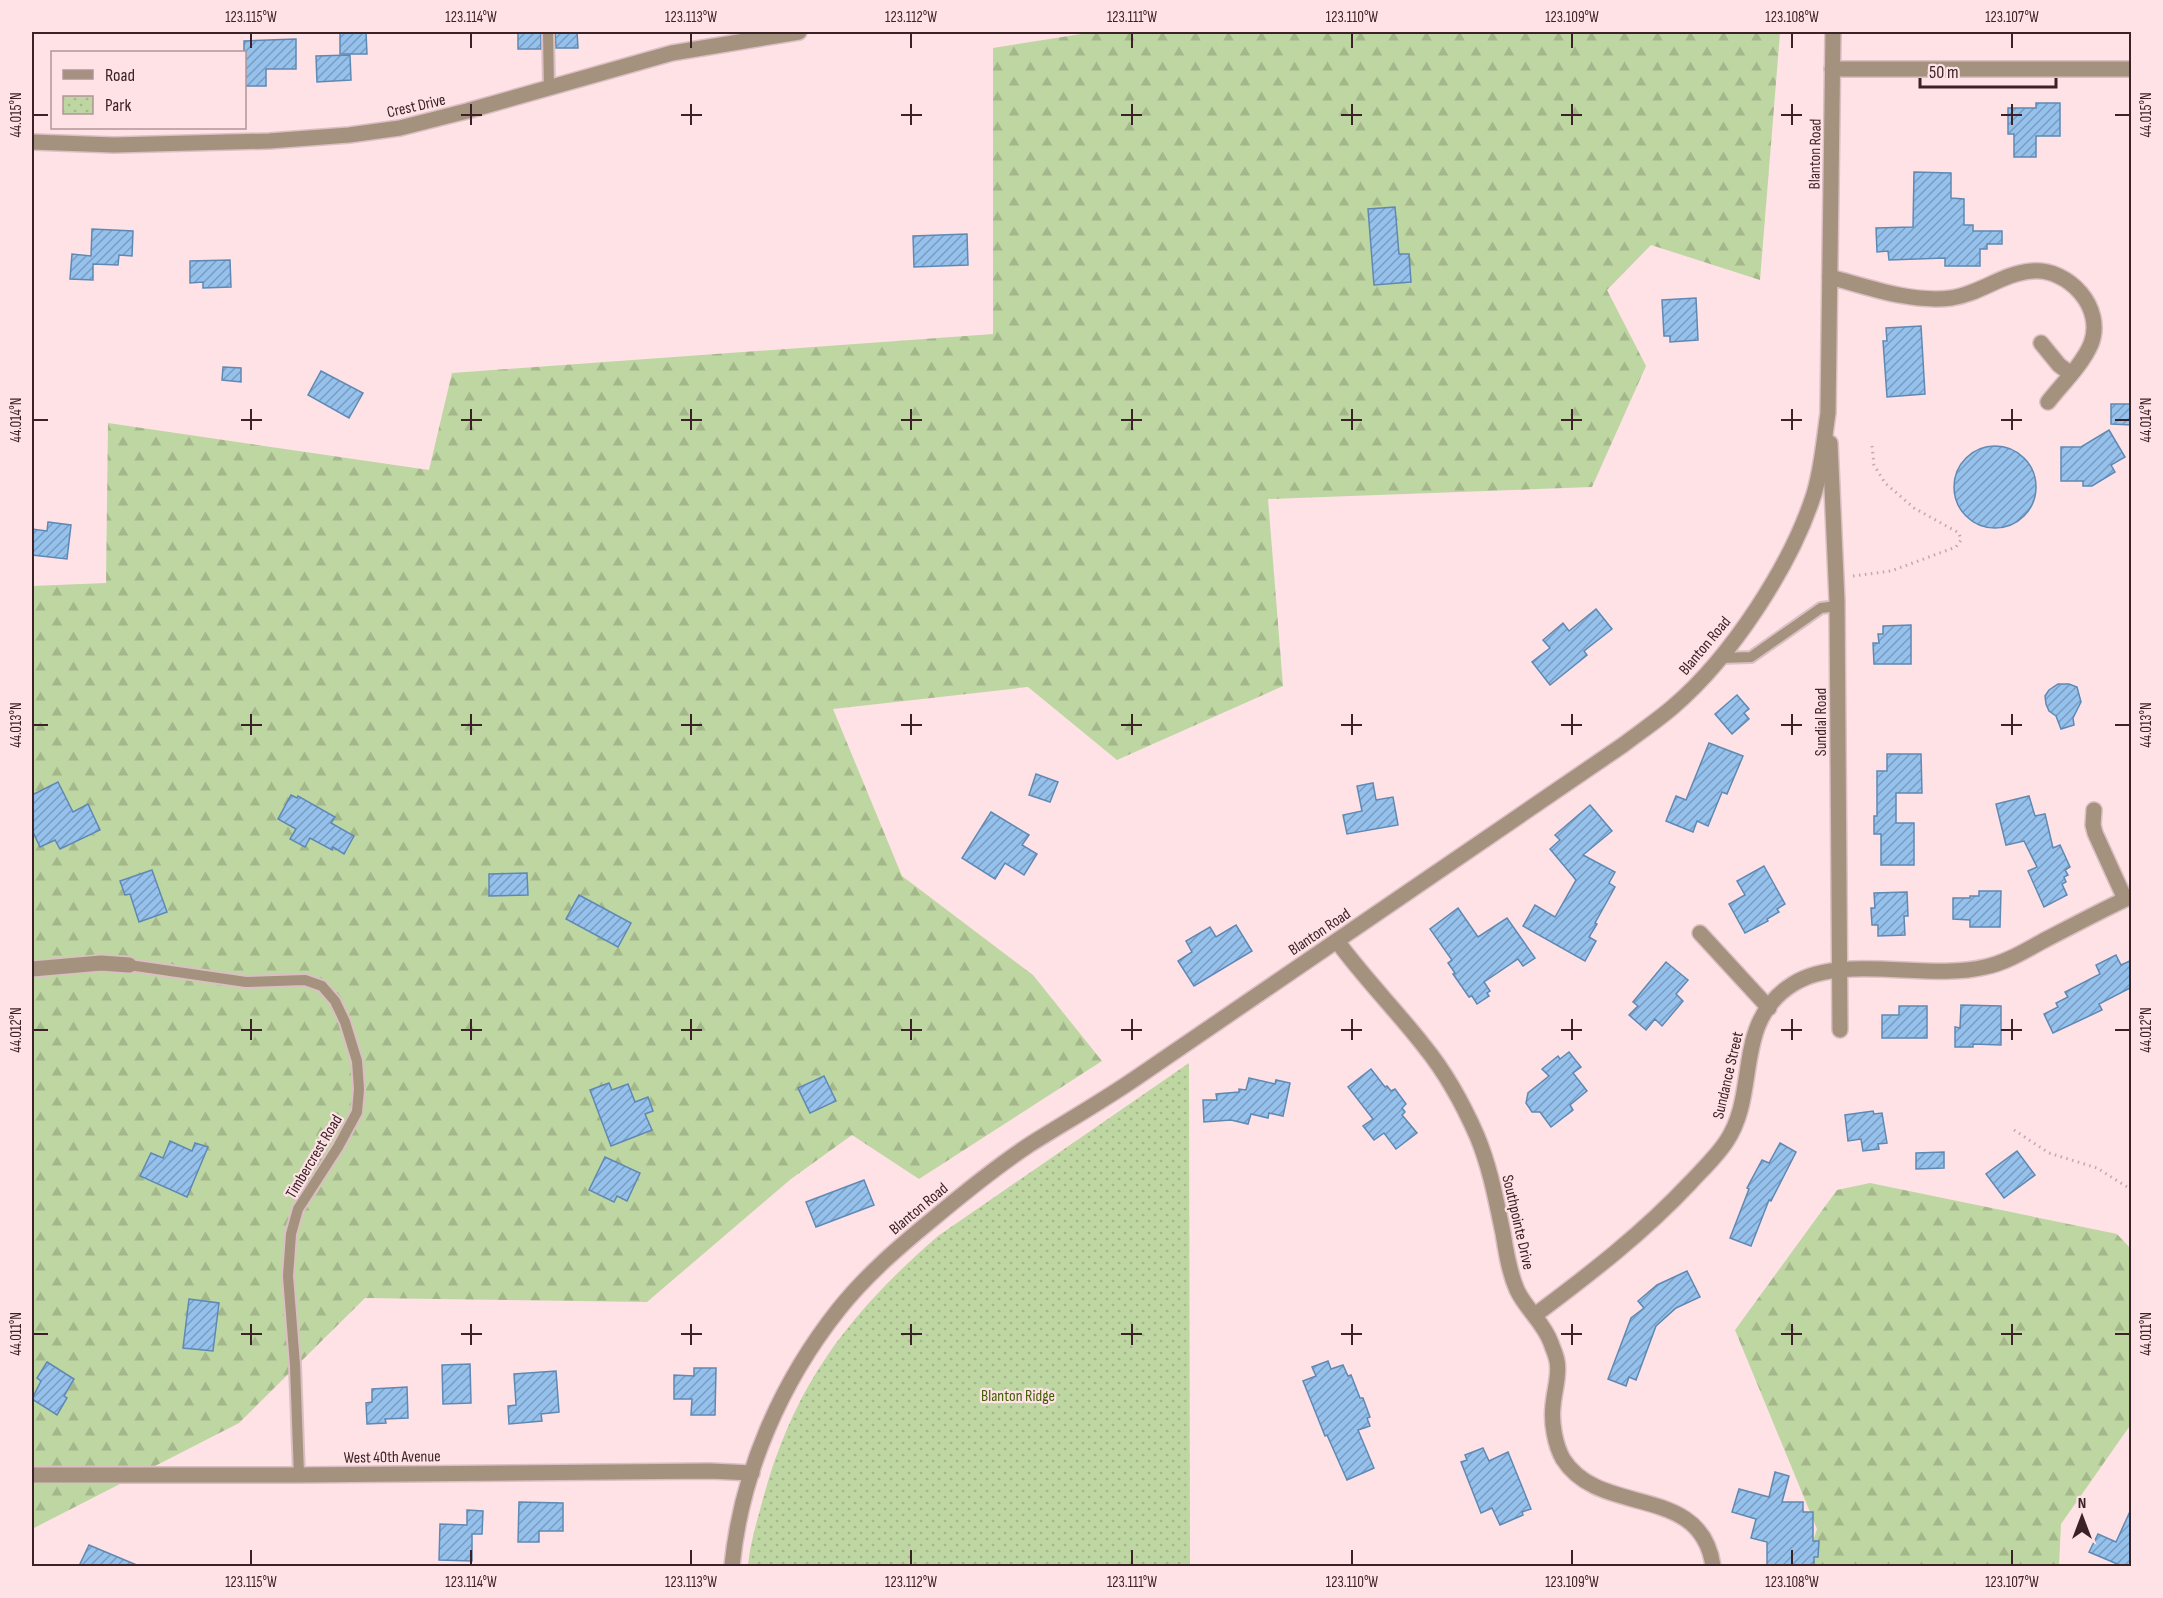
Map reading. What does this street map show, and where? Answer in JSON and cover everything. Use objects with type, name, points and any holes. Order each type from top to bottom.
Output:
[{"type":"street","name":"Crest Drive","points":[[32,142],[114,145],[268,141],[350,135],[400,128],[672,53],[799,32]]},
{"type":"street","name":"Blanton Road","points":[[732,1566],[740,1517],[752,1473],[779,1404],[817,1338],[859,1286],[900,1246],[980,1180],[1027,1147],[1125,1086],[1623,745],[1674,706],[1734,643],[1782,566],[1814,494],[1828,413],[1833,32]]},
{"type":"street","points":[[1832,69],[2132,69]]},
{"type":"street","points":[[1830,277],[1892,293],[1931,298],[1951,298],[1972,293],[2011,275],[2033,271],[2050,272],[2073,285],[2082,293],[2093,319],[2092,340],[2089,349],[2048,402]]},
{"type":"street","points":[[2041,343],[2071,374]]},
{"type":"street","name":"Sundial Road","points":[[1828,413],[1837,606],[1840,1030]]},
{"type":"street","points":[[2094,810],[2095,833],[2128,897]]},
{"type":"street","name":"Sundance Street","points":[[1535,1315],[1602,1264],[1660,1215],[1727,1141],[1736,1121],[1743,1094],[1754,1033],[1763,1014],[1793,983],[1839,969],[1950,972],[1986,967],[2014,956],[2128,897]]},
{"type":"street","points":[[1700,933],[1769,1008]]},
{"type":"street","name":"Southpointe Drive","points":[[1337,941],[1357,968],[1425,1047],[1455,1090],[1477,1137],[1493,1183],[1508,1259],[1517,1290],[1550,1340],[1557,1362],[1552,1408],[1554,1434],[1563,1458],[1581,1479],[1593,1487],[1660,1506],[1679,1514],[1701,1536],[1713,1566]]},
{"type":"street","points":[[32,969],[101,963],[129,965]]},
{"type":"street","name":"West 40th Avenue","points":[[32,1475],[710,1471],[752,1473]]},
{"type":"lane","points":[[548,32],[549,88]]},
{"type":"lane","points":[[1720,658],[1750,657],[1817,610],[1837,606]]},
{"type":"lane","name":"Timbercrest Road","points":[[129,965],[246,982],[305,980],[322,986],[334,1001],[345,1022],[357,1061],[359,1089],[357,1112],[339,1147],[298,1209],[291,1234],[288,1276],[295,1365],[299,1475]]},
{"type":"path","points":[[1836,578],[1881,573],[1901,568],[1956,547],[1961,540],[1956,530],[1926,516],[1891,490],[1874,465],[1872,446]]},
{"type":"path","points":[[2014,1130],[2049,1153],[2097,1168],[2132,1190]]},
{"type":"green space","points":[[1094,32],[1780,33],[1760,280],[1651,245],[1607,290],[1646,366],[1592,487],[1268,499],[1283,686],[1117,760],[1028,687],[833,709],[902,876],[1033,975],[1102,1061],[919,1179],[852,1135],[791,1179],[647,1302],[365,1298],[239,1423],[32,1529],[32,586],[106,583],[108,423],[429,470],[452,373],[993,334],[993,48]]},
{"type":"green space","name":"Blanton Ridge","points":[[1189,1063],[1190,1566],[748,1566],[752,1539],[764,1495],[792,1417],[830,1352],[878,1293],[938,1236]]},
{"type":"green space","points":[[1870,1183],[2117,1234],[2131,1249],[2132,1409],[2129,1427],[2061,1524],[2059,1566],[1805,1566],[1817,1529],[1735,1330],[1837,1190]]},
{"type":"building","points":[[340,32],[366,32],[367,54],[340,54]]},
{"type":"building","points":[[518,32],[541,32],[541,49],[518,49]]},
{"type":"building","points":[[555,32],[577,32],[578,48],[556,48]]},
{"type":"building","points":[[296,39],[296,69],[266,69],[266,86],[246,86],[244,41]]},
{"type":"building","points":[[350,55],[351,80],[317,82],[316,56]]},
{"type":"building","points":[[2036,103],[2060,103],[2060,136],[2036,136],[2036,157],[2014,157],[2014,134],[2008,134],[2008,108],[2036,108]]},
{"type":"building","points":[[1914,172],[1951,173],[1951,198],[1964,199],[1964,225],[1973,225],[1973,231],[2002,231],[2002,244],[1987,244],[1987,249],[1980,249],[1980,266],[1945,266],[1945,258],[1889,260],[1888,251],[1877,252],[1876,228],[1913,227]]},
{"type":"building","points":[[1395,207],[1399,254],[1409,254],[1411,282],[1374,285],[1368,209]]},
{"type":"building","points":[[92,229],[133,231],[132,256],[119,255],[118,265],[93,264],[93,280],[70,279],[72,254],[91,256]]},
{"type":"building","points":[[967,234],[968,265],[914,267],[913,236]]},
{"type":"building","points":[[230,260],[231,287],[203,288],[203,282],[190,283],[190,261]]},
{"type":"building","points":[[1696,298],[1698,340],[1670,342],[1670,336],[1664,336],[1662,300]]},
{"type":"building","points":[[1921,326],[1925,394],[1887,397],[1883,341],[1887,341],[1886,328]]},
{"type":"building","points":[[223,367],[241,368],[241,382],[222,380]]},
{"type":"building","points":[[321,371],[363,393],[349,418],[308,395]]},
{"type":"building","points":[[2111,404],[2132,404],[2132,425],[2111,424]]},
{"type":"building","points":[[2109,430],[2125,457],[2111,465],[2115,472],[2092,486],[2083,486],[2083,481],[2061,481],[2061,447],[2081,447]]},
{"type":"building","points":[[1995,446],[2011,449],[2024,458],[2033,471],[2036,487],[2033,503],[2024,516],[2011,525],[1995,528],[1979,525],[1966,516],[1957,503],[1954,487],[1957,471],[1966,458],[1979,449]]},
{"type":"building","points":[[48,522],[71,525],[67,559],[32,555],[32,529],[47,531]]},
{"type":"building","points":[[1596,609],[1612,629],[1584,651],[1587,655],[1550,685],[1532,662],[1550,648],[1543,640],[1563,623],[1569,631]]},
{"type":"building","points":[[1911,625],[1911,664],[1874,664],[1873,643],[1879,643],[1878,634],[1883,634],[1883,626]]},
{"type":"building","points":[[2058,684],[2077,687],[2081,702],[2073,718],[2074,725],[2061,729],[2056,716],[2049,711],[2045,696]]},
{"type":"building","points":[[1737,695],[1749,709],[1744,713],[1749,719],[1732,734],[1715,714]]},
{"type":"building","points":[[1709,743],[1743,756],[1727,794],[1722,792],[1708,826],[1697,821],[1693,832],[1666,821],[1676,796],[1686,800]]},
{"type":"building","points":[[1887,754],[1921,754],[1922,793],[1896,793],[1896,823],[1914,823],[1914,865],[1881,865],[1881,834],[1874,834],[1874,816],[1877,816],[1877,771],[1887,771]]},
{"type":"building","points":[[1036,774],[1058,782],[1050,802],[1029,795]]},
{"type":"building","points":[[58,782],[73,812],[88,804],[100,830],[60,849],[55,840],[40,847],[32,830],[32,795]]},
{"type":"building","points":[[1373,783],[1376,800],[1393,797],[1398,825],[1347,834],[1343,815],[1362,811],[1357,786]]},
{"type":"building","points":[[291,795],[297,798],[298,796],[335,817],[331,823],[354,836],[344,854],[310,838],[305,847],[290,839],[296,829],[278,819]]},
{"type":"building","points":[[2029,796],[2035,816],[2045,814],[2053,848],[2060,845],[2070,867],[2065,870],[2068,875],[2064,877],[2066,882],[2062,884],[2067,895],[2044,907],[2028,871],[2037,867],[2024,841],[2006,845],[1996,804]]},
{"type":"building","points":[[1590,805],[1612,831],[1583,855],[1615,872],[1609,883],[1615,887],[1589,937],[1596,941],[1585,961],[1523,926],[1535,905],[1555,917],[1576,880],[1550,849],[1560,840],[1555,835]]},
{"type":"building","points":[[991,812],[1029,835],[1022,845],[1037,854],[1024,875],[1005,863],[995,879],[962,858]]},
{"type":"building","points":[[1764,866],[1785,904],[1777,909],[1779,912],[1767,919],[1768,921],[1745,933],[1729,904],[1745,895],[1737,881]]},
{"type":"building","points":[[152,870],[167,912],[139,922],[130,894],[125,895],[120,881]]},
{"type":"building","points":[[527,873],[528,895],[489,896],[489,874]]},
{"type":"building","points":[[1979,891],[2001,891],[2000,927],[1970,927],[1970,920],[1953,919],[1953,898],[1979,896]]},
{"type":"building","points":[[1907,892],[1908,916],[1904,916],[1905,935],[1878,936],[1878,925],[1872,925],[1871,908],[1875,908],[1874,893]]},
{"type":"building","points":[[579,895],[631,923],[618,947],[566,919]]},
{"type":"building","points":[[1458,908],[1478,937],[1507,918],[1535,958],[1523,966],[1518,959],[1484,982],[1490,991],[1487,993],[1489,996],[1477,1004],[1472,996],[1469,997],[1453,974],[1455,973],[1448,963],[1452,960],[1430,929]]},
{"type":"building","points":[[1236,925],[1252,951],[1194,986],[1178,961],[1192,952],[1186,941],[1210,927],[1216,937]]},
{"type":"building","points":[[2116,955],[2121,965],[2132,960],[2132,987],[2099,1004],[2102,1010],[2053,1033],[2044,1014],[2058,1007],[2056,1003],[2068,997],[2065,992],[2100,974],[2096,965]]},
{"type":"building","points":[[1666,962],[1688,980],[1676,994],[1683,1001],[1662,1026],[1655,1019],[1646,1030],[1629,1015],[1638,1006],[1633,1002]]},
{"type":"building","points":[[1961,1005],[2001,1006],[2001,1045],[1973,1044],[1973,1047],[1955,1047],[1955,1027],[1960,1028]]},
{"type":"building","points":[[1899,1006],[1927,1006],[1927,1038],[1882,1038],[1882,1015],[1899,1015]]},
{"type":"building","points":[[1569,1052],[1581,1067],[1573,1073],[1587,1091],[1570,1105],[1573,1110],[1551,1127],[1540,1112],[1532,1112],[1526,1103],[1528,1093],[1549,1076],[1542,1069],[1558,1056],[1560,1059]]},
{"type":"building","points":[[1371,1069],[1385,1087],[1387,1086],[1391,1091],[1395,1089],[1406,1104],[1402,1108],[1405,1112],[1402,1115],[1417,1133],[1396,1149],[1384,1133],[1374,1140],[1363,1126],[1373,1119],[1348,1087]]},
{"type":"building","points":[[824,1076],[836,1101],[810,1113],[798,1088]]},
{"type":"building","points":[[1249,1078],[1275,1084],[1276,1080],[1290,1083],[1283,1116],[1269,1113],[1268,1118],[1251,1114],[1248,1124],[1231,1120],[1204,1122],[1203,1100],[1217,1100],[1216,1094],[1239,1092],[1239,1089],[1246,1090]]},
{"type":"building","points":[[609,1083],[612,1090],[628,1084],[635,1102],[648,1097],[653,1111],[645,1114],[652,1130],[611,1146],[590,1090]]},
{"type":"building","points":[[1873,1111],[1874,1114],[1882,1113],[1887,1143],[1878,1144],[1879,1149],[1863,1151],[1861,1139],[1848,1141],[1845,1115]]},
{"type":"building","points":[[170,1141],[192,1151],[195,1143],[208,1147],[187,1197],[140,1176],[151,1153],[163,1158]]},
{"type":"building","points":[[1780,1143],[1796,1152],[1771,1201],[1769,1200],[1751,1246],[1730,1238],[1749,1189],[1747,1188],[1762,1160],[1769,1163]]},
{"type":"building","points":[[2017,1151],[2035,1175],[2004,1198],[1986,1174]]},
{"type":"building","points":[[1944,1152],[1944,1168],[1916,1169],[1916,1153]]},
{"type":"building","points":[[605,1157],[640,1173],[627,1201],[617,1196],[614,1202],[589,1190]]},
{"type":"building","points":[[864,1180],[874,1205],[816,1227],[806,1202]]},
{"type":"building","points":[[1687,1271],[1700,1297],[1676,1308],[1656,1326],[1636,1380],[1629,1377],[1626,1386],[1608,1379],[1631,1318],[1644,1308],[1638,1301],[1657,1285]]},
{"type":"building","points":[[189,1299],[219,1303],[213,1351],[183,1348]]},
{"type":"building","points":[[1328,1361],[1331,1369],[1343,1365],[1348,1376],[1351,1375],[1370,1417],[1367,1418],[1370,1426],[1358,1430],[1374,1468],[1347,1480],[1327,1435],[1325,1436],[1303,1381],[1316,1376],[1312,1367]]},
{"type":"building","points":[[47,1362],[74,1379],[57,1415],[32,1399],[41,1381],[37,1378]]},
{"type":"building","points":[[470,1364],[471,1403],[443,1404],[442,1365]]},
{"type":"building","points":[[694,1368],[716,1368],[715,1415],[691,1415],[692,1399],[674,1399],[674,1375],[694,1376]]},
{"type":"building","points":[[556,1371],[559,1412],[541,1414],[542,1421],[509,1424],[508,1406],[516,1405],[514,1374]]},
{"type":"building","points":[[407,1387],[408,1418],[385,1419],[386,1423],[367,1424],[366,1403],[372,1402],[372,1389]]},
{"type":"building","points":[[1483,1448],[1489,1461],[1508,1452],[1531,1509],[1500,1525],[1492,1508],[1481,1513],[1461,1462],[1467,1460],[1465,1455]]},
{"type":"building","points":[[1775,1472],[1789,1476],[1782,1502],[1803,1502],[1803,1512],[1813,1512],[1813,1541],[1819,1541],[1818,1557],[1814,1557],[1814,1566],[1767,1565],[1767,1542],[1751,1538],[1756,1519],[1732,1512],[1739,1489],[1769,1497]]},
{"type":"building","points":[[519,1502],[563,1503],[563,1531],[539,1531],[539,1542],[518,1542]]},
{"type":"building","points":[[2132,1507],[2132,1566],[2122,1566],[2089,1552],[2098,1534],[2116,1542]]},
{"type":"building","points":[[467,1510],[483,1511],[482,1534],[472,1534],[472,1561],[439,1560],[440,1524],[467,1525]]},
{"type":"building","points":[[89,1545],[139,1566],[79,1566]]}]
